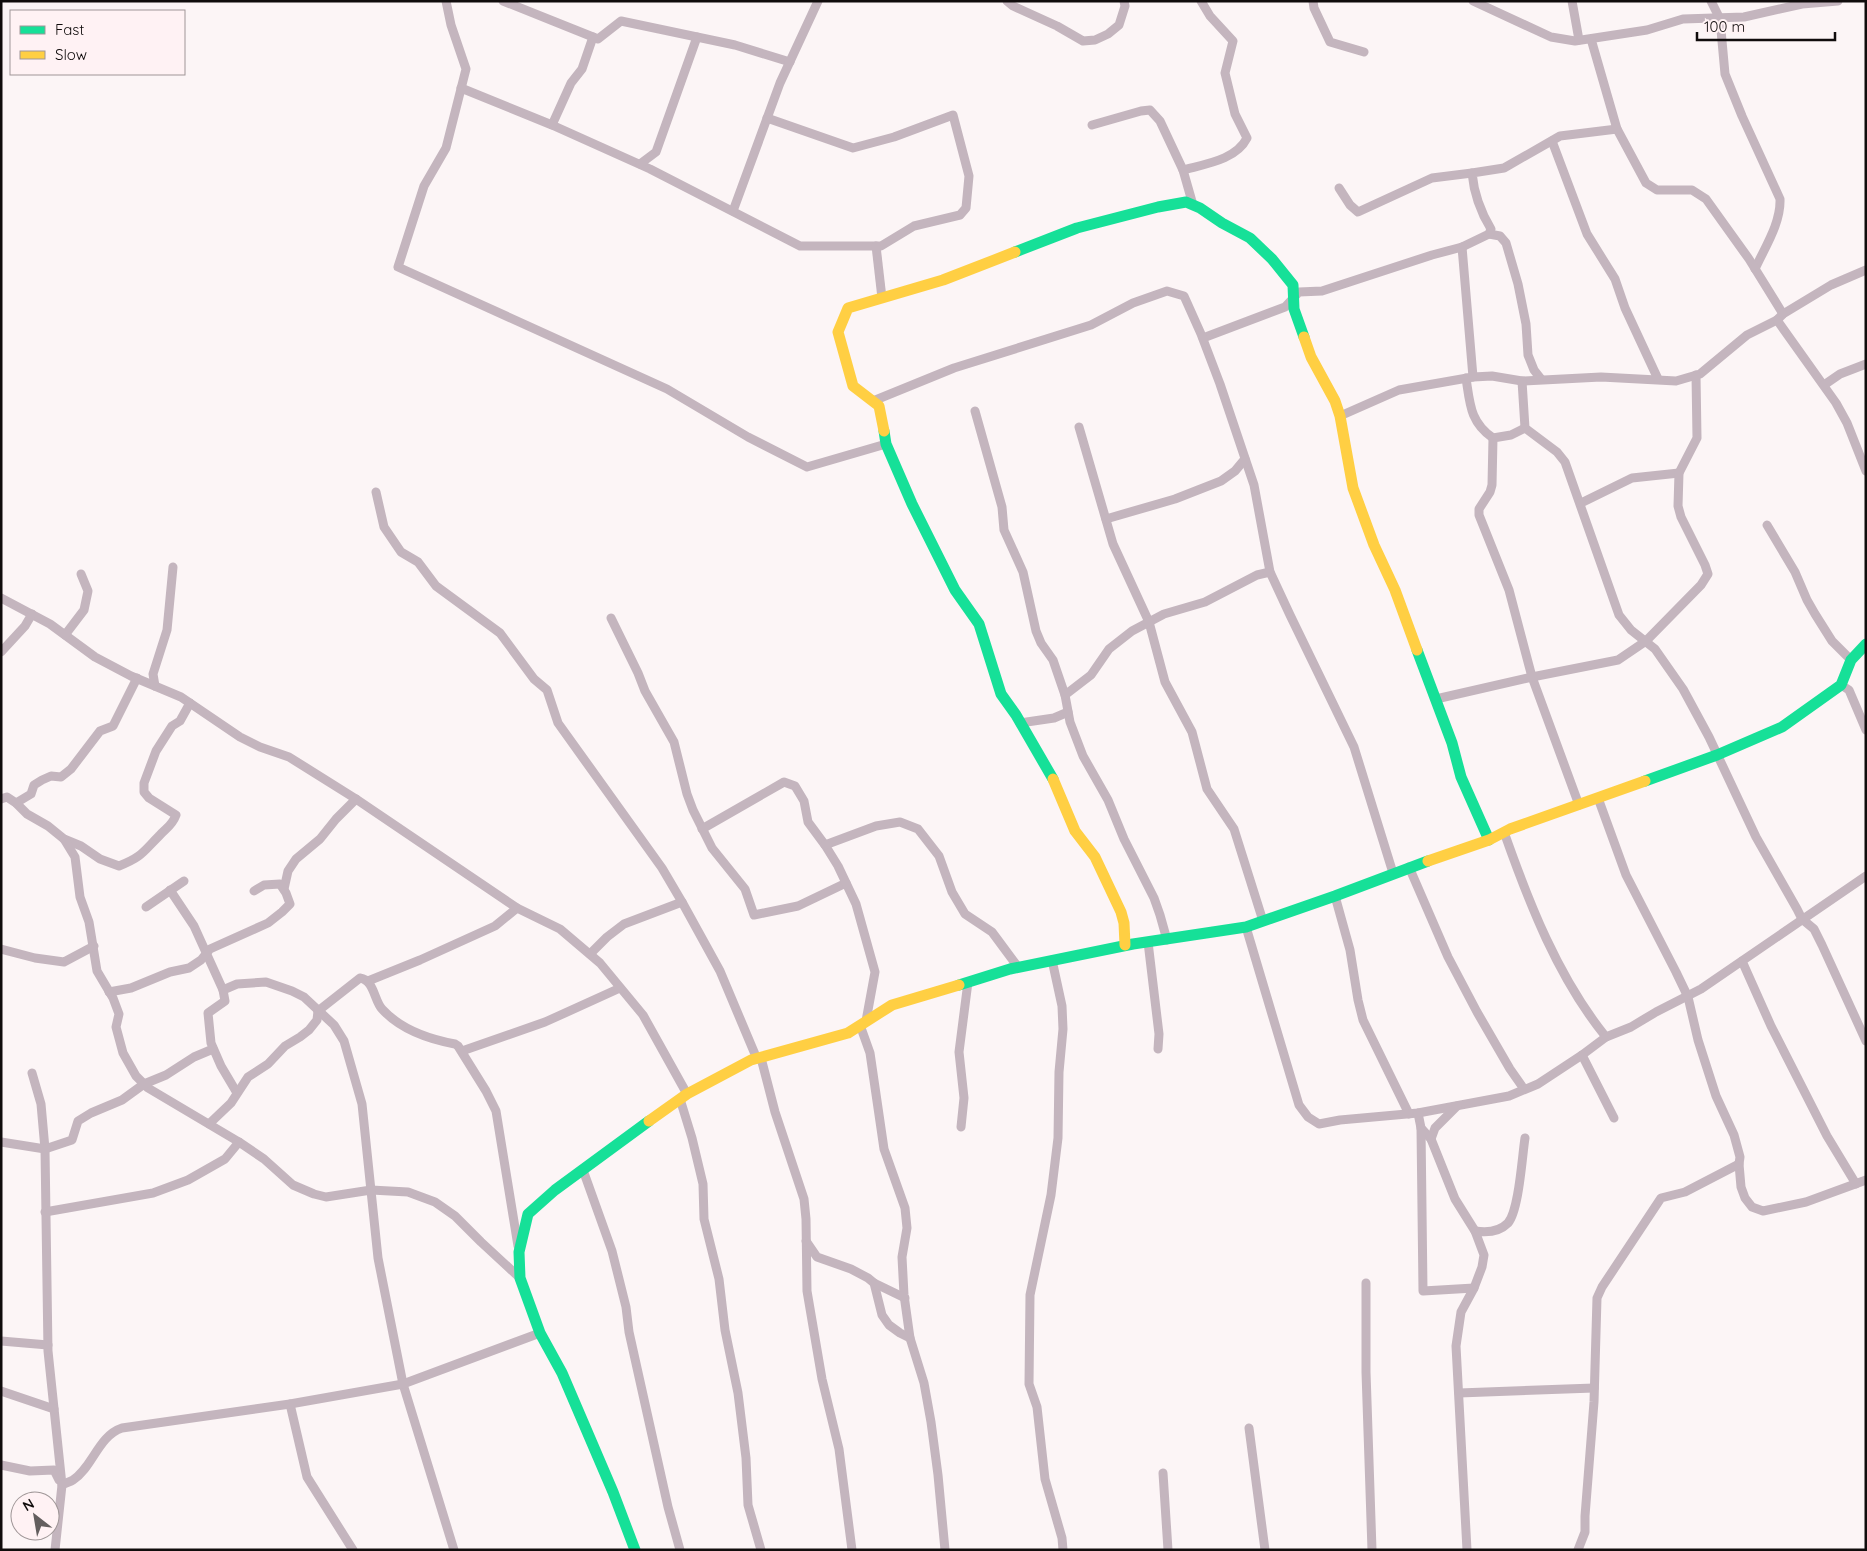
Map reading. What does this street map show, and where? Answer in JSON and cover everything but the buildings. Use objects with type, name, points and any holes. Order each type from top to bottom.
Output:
[{"type":"street","points":[[446,1],[466,69],[446,148],[424,186],[398,267],[667,389],[748,437],[807,466],[886,444]]},
{"type":"street","points":[[503,1],[598,39],[621,21],[735,45],[790,62]]},
{"type":"street","points":[[733,210],[767,118],[818,1]]},
{"type":"street","points":[[1007,1],[1013,6],[1057,26],[1083,42],[1108,34],[1118,26],[1124,1]]},
{"type":"street","points":[[1183,170],[1220,160],[1243,146],[1247,138],[1235,114],[1225,73],[1233,41],[1210,16],[1201,1]]},
{"type":"street","points":[[1312,1],[1330,42],[1364,52]]},
{"type":"street","points":[[1473,1],[1551,37],[1579,40],[1647,30],[1683,18],[1720,19],[1744,17],[1802,4],[1838,1]]},
{"type":"street","points":[[1492,1],[1494,11]]},
{"type":"street","points":[[1572,1],[1579,40]]},
{"type":"street","points":[[1711,1],[1720,19],[1725,74],[1780,199],[1778,219],[1756,269]]},
{"type":"street","points":[[552,125],[571,84],[582,69],[593,37]]},
{"type":"street","points":[[640,164],[656,152],[697,37]]},
{"type":"street","points":[[1591,39],[1618,129],[1628,146],[1637,169],[1646,183],[1657,190],[1692,190],[1706,199],[1756,269],[1780,317],[1824,384],[1847,423],[1866,470]]},
{"type":"street","points":[[461,88],[552,125],[640,164],[800,246],[881,246],[914,226],[960,215],[966,208],[969,176],[953,115],[894,137],[853,148],[767,118]]},
{"type":"street","points":[[1092,126],[1150,110],[1160,121],[1183,170],[1193,205]]},
{"type":"street","points":[[1339,188],[1358,212],[1432,178],[1504,168],[1560,136],[1618,129]]},
{"type":"street","points":[[1552,141],[1586,234],[1615,279],[1625,308],[1658,379]]},
{"type":"street","points":[[1472,173],[1473,191],[1482,214],[1491,229],[1489,234]]},
{"type":"street","points":[[1125,945],[1122,912],[1095,856],[1075,831],[1051,775],[1001,694],[979,624],[955,590],[912,504],[886,444],[879,406],[853,386],[838,332],[848,308],[943,280],[1077,228],[1158,207],[1186,202],[1250,238],[1272,259],[1293,285],[1292,299],[1294,309],[1311,357],[1335,401],[1340,416],[1353,488],[1374,545],[1395,590],[1436,699],[1452,742],[1461,777],[1490,840]]},
{"type":"street","points":[[1203,338],[1285,307],[1299,292],[1322,291],[1462,247],[1489,234],[1500,236],[1506,243],[1518,284],[1526,324],[1528,355],[1534,370],[1541,379]]},
{"type":"street","points":[[876,246],[882,298]]},
{"type":"street","points":[[1462,247],[1469,377],[1474,420],[1483,431],[1493,438],[1511,435],[1525,428]]},
{"type":"street","points":[[1340,416],[1399,390],[1469,377],[1492,376],[1522,381],[1601,377],[1676,381],[1700,374],[1748,335],[1830,285],[1866,270]]},
{"type":"street","points":[[873,401],[954,368],[1091,324],[1133,303],[1167,291],[1184,296],[1203,338],[1254,485],[1270,572],[1354,747],[1393,873]]},
{"type":"street","points":[[1824,384],[1840,374],[1866,364]]},
{"type":"street","points":[[1436,699],[1618,660],[1646,642],[1701,585],[1708,574],[1681,517],[1678,506],[1679,473],[1696,438],[1696,375]]},
{"type":"street","points":[[1522,381],[1525,428],[1562,456],[1581,503],[1619,615],[1631,630],[1655,649],[1664,659],[1683,689],[1699,717],[1756,837],[1802,919],[1809,923],[1818,937],[1866,1041]]},
{"type":"street","points":[[975,411],[1002,507],[1004,530],[1023,572],[1040,643],[1053,660],[1065,694],[1070,722],[1083,756],[1108,800],[1124,839],[1154,898],[1167,940]]},
{"type":"street","points":[[1078,427],[1113,544],[1149,622],[1165,682],[1192,732],[1207,788],[1234,829],[1263,921]]},
{"type":"street","points":[[1493,438],[1492,485],[1490,492],[1479,509],[1479,515],[1509,590],[1532,677],[1579,805]]},
{"type":"street","points":[[1106,519],[1174,500],[1221,480],[1235,471],[1245,459]]},
{"type":"street","points":[[1581,503],[1632,478],[1679,473]]},
{"type":"street","points":[[376,492],[384,527],[401,552],[418,562],[436,586],[500,633],[534,679],[547,690],[558,723],[657,861],[720,971],[739,1019],[759,1058],[804,1199],[807,1291],[822,1380],[839,1450],[852,1550]]},
{"type":"street","points":[[1768,524],[1795,572],[1815,614],[1832,640],[1851,660]]},
{"type":"street","points":[[154,686],[153,674],[167,630],[173,567]]},
{"type":"street","points":[[1065,694],[1091,675],[1109,649],[1132,631],[1164,614],[1205,602],[1257,575],[1270,572]]},
{"type":"street","points":[[65,635],[84,610],[88,591],[82,574]]},
{"type":"street","points":[[1,598],[50,624],[95,657],[181,697],[240,736],[260,747],[289,757],[356,799],[516,908],[560,929],[600,963],[620,988],[650,1026],[683,1096],[703,1184],[704,1219],[719,1279],[725,1330],[738,1392],[746,1458],[748,1506],[762,1550]]},
{"type":"street","points":[[1,652],[32,614]]},
{"type":"street","points":[[611,618],[645,691],[674,742],[687,794],[702,829],[712,848],[745,889],[754,915],[798,906],[846,883]]},
{"type":"street","points":[[519,1252],[528,1214],[554,1190],[683,1096],[759,1058],[848,1033],[892,1005],[1018,967],[1125,945],[1246,927],[1335,896],[1409,867],[1490,840],[1504,832],[1717,755],[1782,727],[1832,693],[1841,684],[1851,660],[1866,644]]},
{"type":"street","points":[[16,803],[31,794],[34,786],[42,780],[51,776],[61,777],[71,769],[100,731],[112,726],[137,678]]},
{"type":"street","points":[[1841,684],[1849,690],[1866,730]]},
{"type":"street","points":[[1,799],[7,797],[64,839],[81,846],[100,859],[119,866],[131,861],[145,852],[159,835],[172,825],[176,815],[144,792],[144,783],[156,751],[172,726],[180,721],[190,703]]},
{"type":"street","points":[[1020,723],[1054,718],[1068,712]]},
{"type":"street","points":[[702,829],[784,782],[795,786],[804,801],[808,822],[825,845],[856,904],[875,972],[863,1023],[870,1053],[884,1149],[905,1208],[907,1228],[902,1257],[905,1298],[910,1338],[924,1383],[938,1475],[945,1550]]},
{"type":"street","points":[[1598,798],[1626,875],[1688,997],[1698,1040],[1716,1096],[1734,1135],[1740,1157],[1741,1187],[1745,1198],[1752,1207],[1763,1211],[1806,1202],[1866,1180]]},
{"type":"street","points":[[284,890],[288,871],[296,859],[320,839],[356,799]]},
{"type":"street","points":[[825,845],[876,826],[900,822],[918,829],[939,856],[952,892],[965,914],[992,932],[1018,967]]},
{"type":"street","points":[[1504,832],[1524,888],[1542,928],[1574,992],[1606,1037]]},
{"type":"street","points":[[64,839],[75,857],[80,897],[89,922],[97,971],[119,1014],[116,1028],[123,1053],[136,1076],[148,1088],[264,1159],[294,1185],[314,1194],[326,1197],[370,1190],[408,1192],[435,1202],[455,1216],[520,1278]]},
{"type":"street","points":[[1409,867],[1452,965],[1510,1069],[1524,1089]]},
{"type":"street","points":[[1246,927],[1299,1105],[1308,1117],[1319,1124],[1457,1106],[1509,1096],[1538,1084],[1606,1037],[1632,1027],[1656,1012],[1688,997],[1866,876]]},
{"type":"street","points":[[146,907],[184,881]]},
{"type":"street","points":[[109,992],[130,988],[170,972],[189,968],[210,949],[268,923],[290,904],[280,884],[264,885],[254,891]]},
{"type":"street","points":[[170,890],[194,926],[223,990],[225,1001],[208,1013],[211,1044],[237,1093]]},
{"type":"street","points":[[1335,896],[1350,950],[1363,1020],[1421,1128],[1431,1139],[1455,1199],[1475,1231],[1484,1255],[1482,1267],[1474,1288],[1461,1312],[1456,1346],[1467,1550]]},
{"type":"street","points":[[590,954],[624,924],[682,902]]},
{"type":"street","points":[[318,1011],[327,1006],[360,978],[368,981],[420,960],[495,926],[516,908]]},
{"type":"street","points":[[1148,942],[1159,1034],[1158,1050]]},
{"type":"street","points":[[1,949],[34,958],[64,962],[94,946]]},
{"type":"street","points":[[1052,960],[1062,1006],[1063,1029],[1059,1072],[1058,1138],[1051,1195],[1030,1295],[1029,1384],[1037,1407],[1044,1479],[1064,1550]]},
{"type":"street","points":[[1742,961],[1771,1026],[1827,1136],[1856,1184]]},
{"type":"street","points":[[368,981],[381,1008],[399,1024],[421,1035],[455,1044],[462,1051],[496,1111],[514,1216],[519,1252],[520,1278],[540,1333],[562,1373],[613,1492],[635,1550]]},
{"type":"street","points":[[223,990],[237,984],[266,982],[292,991],[304,997],[334,1026],[344,1042],[362,1104],[378,1258],[403,1384],[454,1550]]},
{"type":"street","points":[[961,1127],[964,1098],[959,1052],[968,982]]},
{"type":"street","points":[[462,1051],[545,1022],[620,988]]},
{"type":"street","points":[[209,1124],[231,1103],[248,1077],[268,1064],[285,1046],[300,1038],[309,1030],[318,1020],[318,1011]]},
{"type":"street","points":[[1,1142],[44,1149],[72,1140],[78,1121],[91,1113],[122,1100],[144,1084],[166,1075],[194,1057],[214,1050]]},
{"type":"street","points":[[1582,1055],[1614,1118]]},
{"type":"street","points":[[32,1073],[41,1104],[44,1149],[48,1345],[62,1485],[55,1550]]},
{"type":"street","points":[[1431,1139],[1435,1128],[1457,1106]]},
{"type":"street","points":[[1421,1128],[1423,1291],[1474,1288]]},
{"type":"street","points":[[1475,1231],[1496,1231],[1508,1222],[1515,1210],[1525,1138]]},
{"type":"street","points":[[45,1212],[153,1193],[188,1180],[225,1159],[238,1142]]},
{"type":"street","points":[[1578,1550],[1585,1532],[1594,1388],[1597,1298],[1602,1287],[1653,1207],[1661,1198],[1685,1192],[1739,1164]]},
{"type":"street","points":[[583,1170],[612,1251],[626,1307],[629,1332],[668,1507],[680,1550]]},
{"type":"street","points":[[514,1216],[528,1214]]},
{"type":"street","points":[[806,1240],[817,1257],[852,1269],[874,1283],[905,1298]]},
{"type":"street","points":[[874,1283],[882,1315],[889,1325],[900,1334],[910,1338]]},
{"type":"street","points":[[1366,1283],[1366,1372],[1372,1550]]},
{"type":"street","points":[[62,1485],[74,1479],[98,1451],[108,1434],[115,1430],[290,1404],[403,1384],[540,1333]]},
{"type":"street","points":[[1,1341],[48,1345]]},
{"type":"street","points":[[1459,1394],[1594,1388]]},
{"type":"street","points":[[1,1391],[54,1408]]},
{"type":"street","points":[[290,1404],[307,1477],[353,1550]]},
{"type":"street","points":[[1248,1428],[1265,1550]]},
{"type":"street","points":[[1,1465],[30,1471],[54,1470],[62,1485]]},
{"type":"street","points":[[1163,1473],[1168,1550]]},
{"type":"traffic: fast","points":[[1015,252],[1077,228],[1158,207],[1186,202],[1200,208],[1222,223],[1250,238],[1272,259],[1293,285],[1294,309],[1304,337]]},
{"type":"traffic: fast","points":[[884,431],[886,444],[912,504],[955,590],[979,624],[1001,694],[1016,715],[1053,779]]},
{"type":"traffic: fast","points":[[1645,781],[1717,755],[1782,727],[1841,685],[1851,660],[1866,644]]},
{"type":"traffic: fast","points":[[1417,650],[1452,743],[1461,777],[1489,840]]},
{"type":"traffic: fast","points":[[959,985],[1010,969],[1133,944],[1246,927],[1428,861]]},
{"type":"traffic: fast","points":[[635,1550],[613,1492],[562,1373],[540,1333],[520,1278],[519,1252],[528,1214],[555,1190],[649,1121]]},
{"type":"traffic: slow","points":[[884,431],[879,406],[853,386],[838,332],[848,308],[943,280],[1015,252]]},
{"type":"traffic: slow","points":[[1304,337],[1311,357],[1335,401],[1340,416],[1353,488],[1374,545],[1395,590],[1417,650]]},
{"type":"traffic: slow","points":[[1053,779],[1075,831],[1095,857],[1121,912],[1124,923],[1125,945]]},
{"type":"traffic: slow","points":[[1428,861],[1489,840],[1510,829],[1645,781]]},
{"type":"traffic: slow","points":[[649,1121],[687,1094],[751,1060],[848,1033],[892,1005],[959,985]]}]
